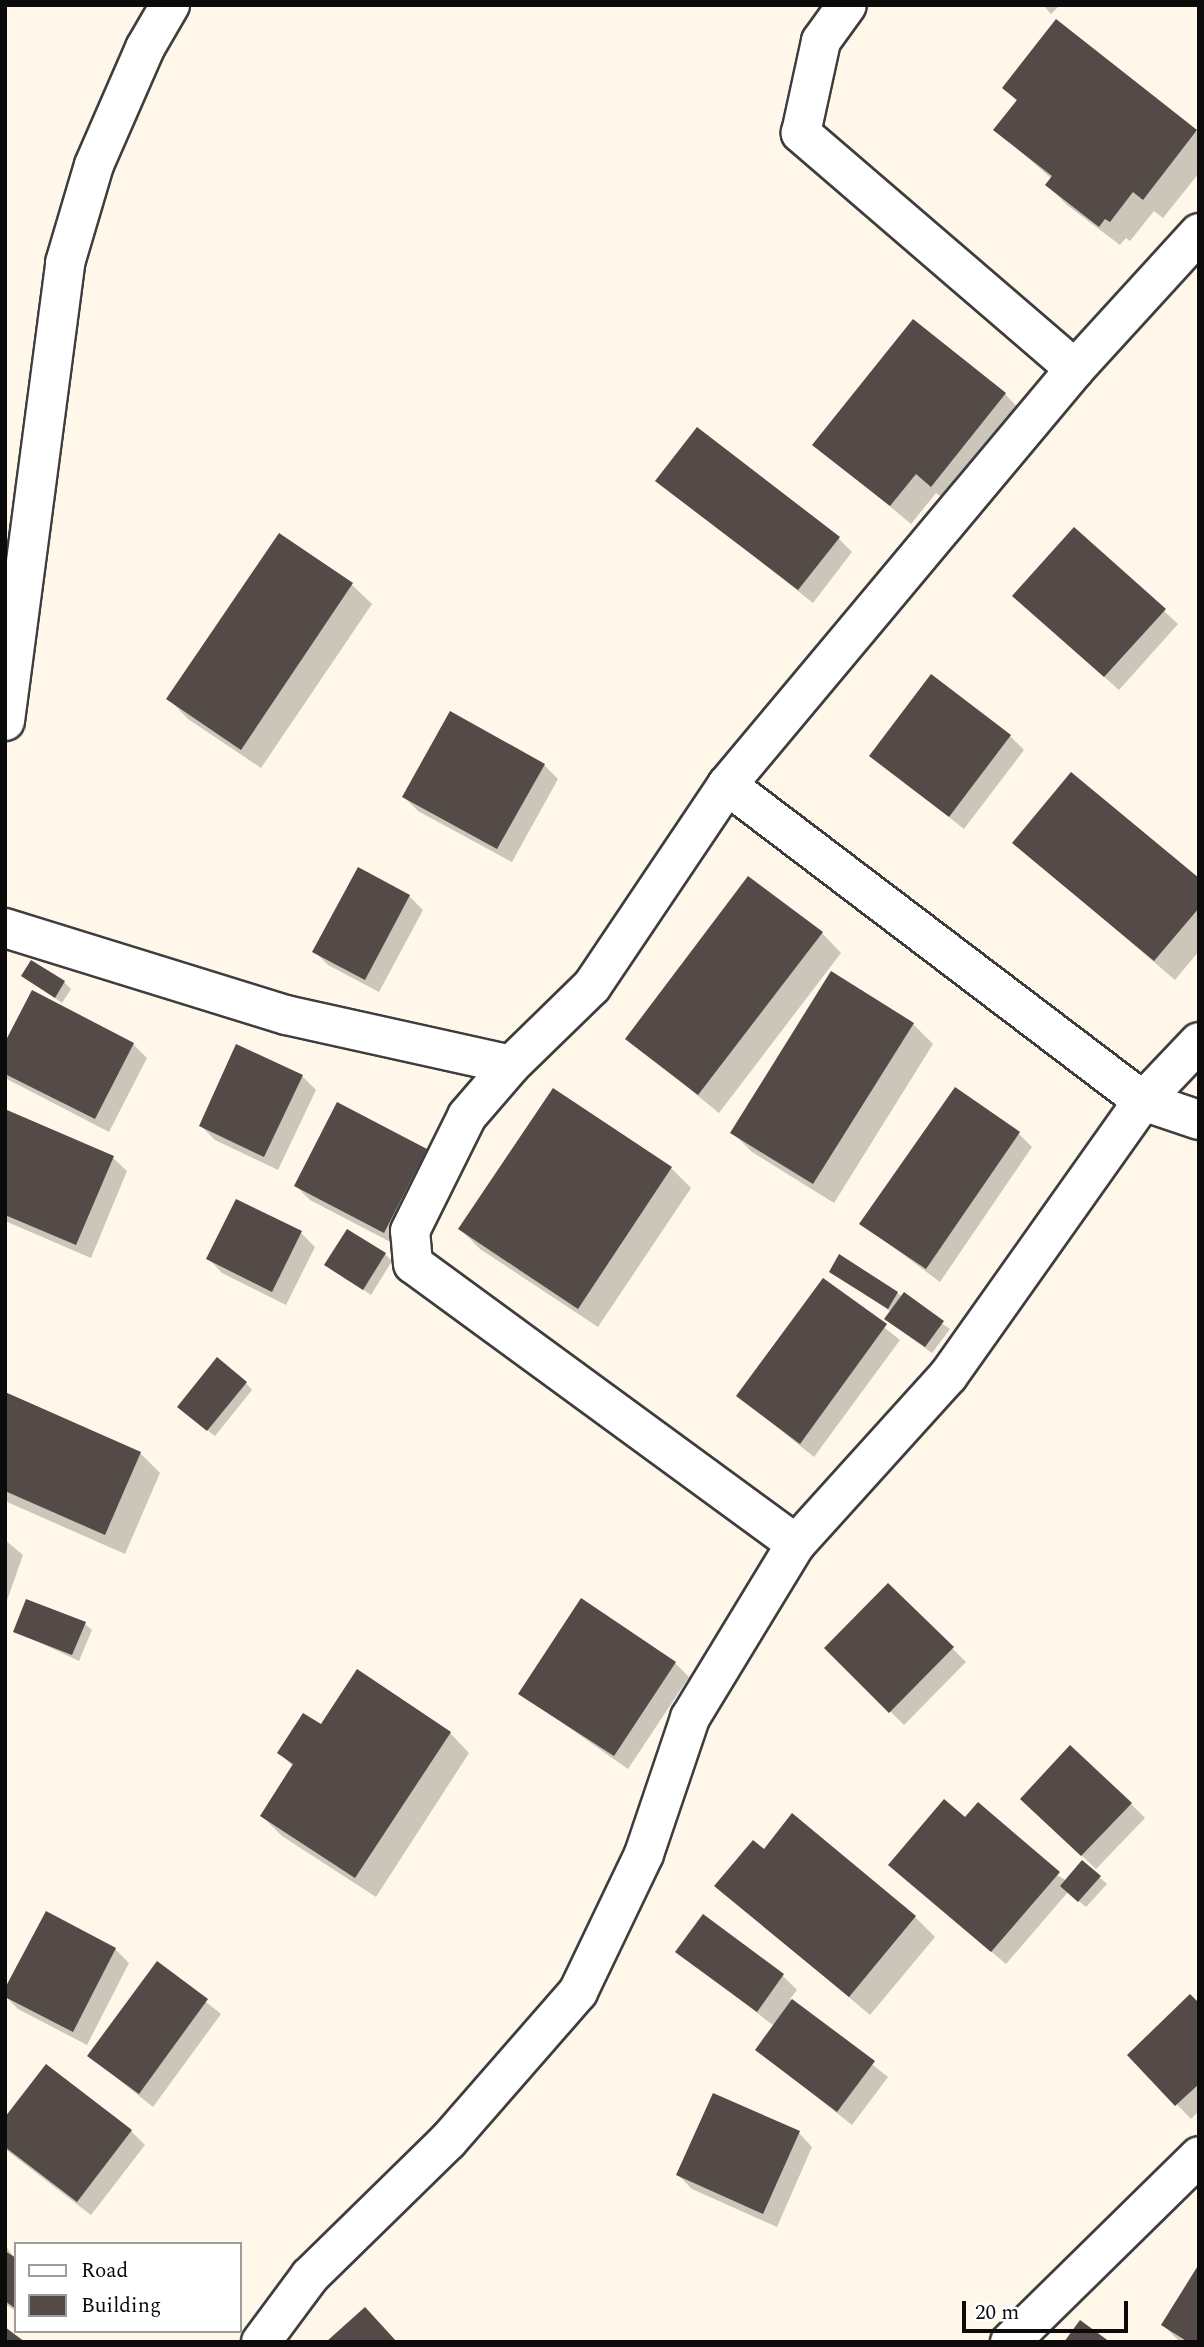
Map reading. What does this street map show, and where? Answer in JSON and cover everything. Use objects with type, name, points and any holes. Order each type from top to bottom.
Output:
[{"type":"street","points":[[5,721],[65,262],[93,165],[145,48],[170,5]]},
{"type":"street","points":[[847,5],[821,41],[801,133],[1075,369]]},
{"type":"street","points":[[796,1544],[413,1264],[410,1231],[467,1115],[510,1065],[592,986],[727,785],[1075,369],[1199,233]]},
{"type":"street","points":[[727,785],[1143,1101],[1199,1120]]},
{"type":"street","points":[[5,928],[286,1015],[510,1065]]},
{"type":"street","points":[[261,2342],[310,2276],[448,2141],[578,1992],[644,1854],[691,1718],[796,1544],[948,1376],[1143,1101],[1199,1042]]},
{"type":"street","points":[[1010,2342],[1199,2156]]},
{"type":"building","points":[[1056,19],[1197,130],[1143,200],[1133,192],[1110,222],[1105,219],[1099,227],[1045,185],[1052,176],[993,130],[1017,100],[1002,88]]},
{"type":"building","points":[[913,319],[1006,393],[931,487],[916,474],[890,506],[812,445]]},
{"type":"building","points":[[697,427],[840,537],[798,590],[655,481]]},
{"type":"building","points":[[1074,527],[1166,609],[1104,677],[1012,596]]},
{"type":"building","points":[[279,533],[353,583],[241,750],[166,699]]},
{"type":"building","points":[[931,674],[1011,735],[949,817],[869,756]]},
{"type":"building","points":[[450,711],[545,764],[497,849],[402,797]]},
{"type":"building","points":[[1071,772],[1199,878],[1199,908],[1154,961],[1012,843]]},
{"type":"building","points":[[358,867],[410,895],[365,980],[312,952]]},
{"type":"building","points":[[748,876],[823,932],[698,1095],[625,1039]]},
{"type":"building","points":[[31,960],[65,981],[55,998],[21,976]]},
{"type":"building","points":[[831,971],[914,1023],[813,1184],[730,1133]]},
{"type":"building","points":[[32,990],[134,1043],[95,1119],[5,1074],[5,1042]]},
{"type":"building","points":[[236,1044],[303,1075],[264,1157],[199,1126]]},
{"type":"building","points":[[955,1087],[1020,1132],[926,1269],[859,1224]]},
{"type":"building","points":[[553,1088],[672,1167],[578,1309],[458,1229]]},
{"type":"building","points":[[337,1102],[427,1149],[384,1233],[294,1186]]},
{"type":"building","points":[[7,1110],[114,1156],[76,1245],[5,1215]]},
{"type":"building","points":[[236,1199],[302,1231],[272,1292],[206,1259]]},
{"type":"building","points":[[347,1229],[386,1253],[363,1290],[324,1265]]},
{"type":"building","points":[[839,1254],[898,1292],[888,1309],[829,1272]]},
{"type":"building","points":[[823,1278],[887,1324],[800,1444],[736,1396]]},
{"type":"building","points":[[904,1292],[944,1321],[925,1347],[884,1319]]},
{"type":"building","points":[[217,1357],[247,1382],[207,1431],[177,1407]]},
{"type":"building","points":[[5,1392],[141,1452],[105,1535],[5,1491]]},
{"type":"building","points":[[888,1583],[954,1647],[889,1713],[824,1648]]},
{"type":"building","points":[[581,1598],[676,1662],[614,1756],[518,1694]]},
{"type":"building","points":[[26,1599],[86,1622],[72,1655],[13,1632]]},
{"type":"building","points":[[357,1669],[451,1732],[355,1878],[260,1816],[293,1764],[277,1753],[303,1713],[321,1724]]},
{"type":"building","points":[[1070,1745],[1132,1803],[1081,1856],[1020,1799]]},
{"type":"building","points":[[944,1799],[965,1817],[978,1802],[1060,1872],[991,1952],[888,1865]]},
{"type":"building","points":[[792,1813],[916,1916],[849,1997],[714,1886],[753,1840],[764,1849]]},
{"type":"building","points":[[1082,1860],[1101,1876],[1078,1902],[1060,1886]]},
{"type":"building","points":[[46,1911],[116,1948],[73,2032],[5,1997],[5,1988]]},
{"type":"building","points":[[703,1914],[784,1974],[757,2012],[675,1952]]},
{"type":"building","points":[[157,1961],[208,1999],[139,2094],[87,2056]]},
{"type":"building","points":[[1190,1994],[1199,2003],[1199,2084],[1175,2106],[1127,2055]]},
{"type":"building","points":[[792,1999],[875,2061],[837,2112],[755,2050]]},
{"type":"building","points":[[46,2064],[132,2130],[77,2202],[5,2147],[5,2117]]},
{"type":"building","points":[[713,2093],[800,2131],[763,2214],[676,2175]]},
{"type":"building","points":[[5,2251],[14,2257],[14,2308],[5,2301]]},
{"type":"building","points":[[1199,2264],[1199,2342],[1188,2342],[1161,2325]]},
{"type":"building","points":[[365,2307],[397,2342],[326,2342]]},
{"type":"building","points":[[1080,2320],[1110,2342],[1064,2342]]},
{"type":"building","points":[[5,2327],[25,2342],[5,2342]]}]
